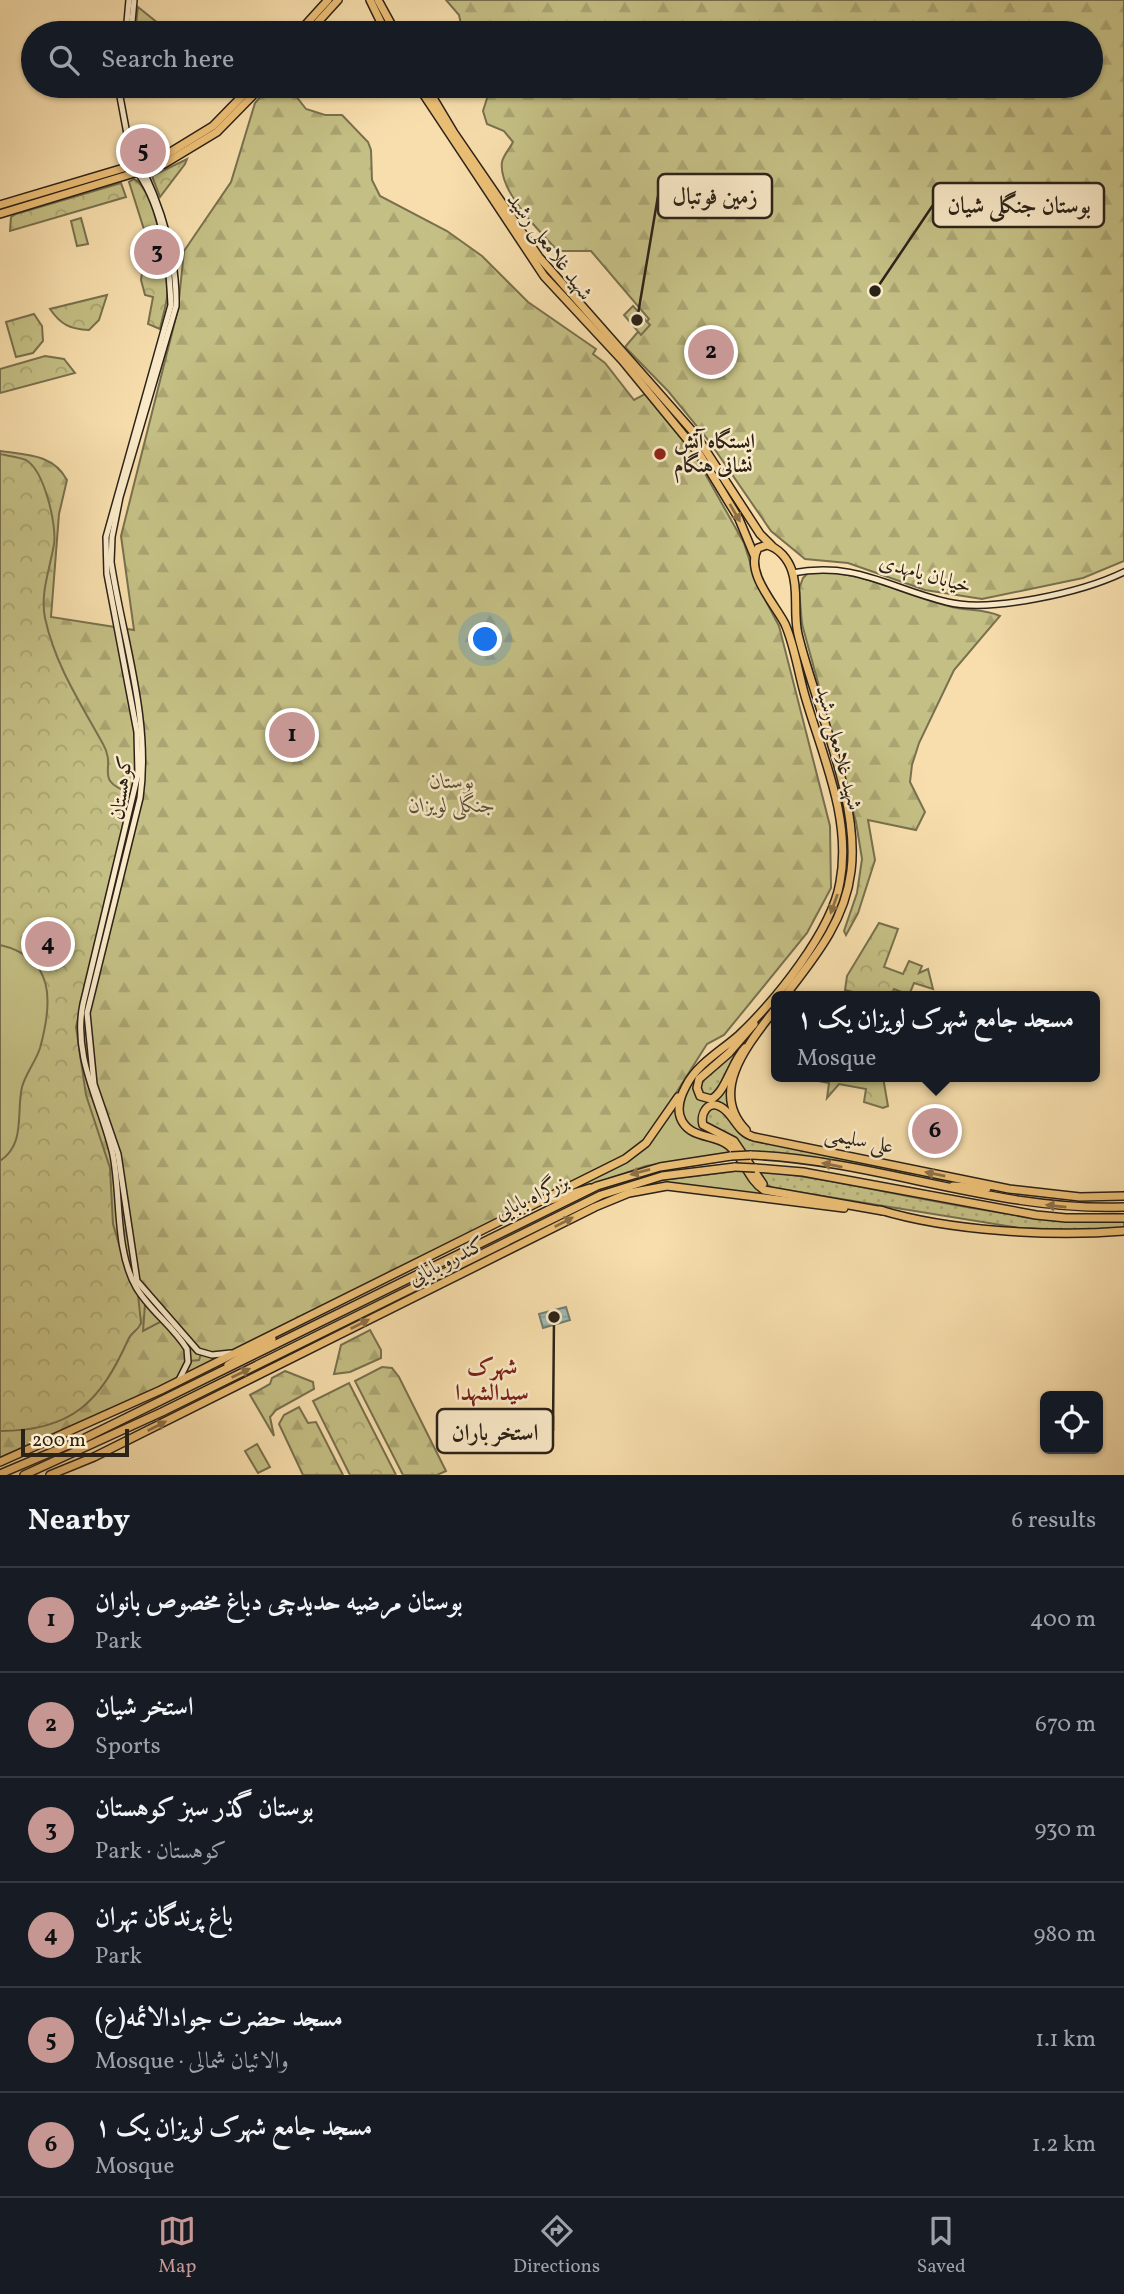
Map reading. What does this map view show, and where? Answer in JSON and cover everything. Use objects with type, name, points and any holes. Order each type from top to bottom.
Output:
[{"type":"main road","points":[[129,21],[132,0]]},
{"type":"main road","points":[[309,21],[328,0]]},
{"type":"main road","points":[[319,21],[338,0]]},
{"type":"main road","points":[[380,0],[389,21]]},
{"type":"main road","points":[[369,2],[379,21]]},
{"type":"main road","points":[[121,98],[132,152],[139,169]]},
{"type":"main road","points":[[0,214],[139,169],[205,132],[240,98]]},
{"type":"main road","points":[[0,205],[164,164],[205,141],[250,98]]},
{"type":"main road","name":"شهید غلامعلی رشید","points":[[426,98],[544,276],[622,360],[688,439],[710,471],[749,541],[761,582],[794,651],[837,803],[843,852],[840,883],[828,918],[806,955],[776,991]]},
{"type":"main road","name":"شهید غلامعلی رشید","points":[[433,98],[454,134],[539,257],[695,434],[760,534],[785,558],[792,572],[796,623],[845,797],[852,853],[849,884],[840,914],[825,943],[789,991]]},
{"type":"main road","name":"کوهستان","points":[[139,169],[156,205],[176,283],[176,306],[113,527],[111,562],[137,732],[138,774],[81,1019],[89,1084],[113,1156],[120,1229],[136,1288],[183,1343],[189,1355]]},
{"type":"main road","points":[[749,541],[756,541],[760,534]]},
{"type":"main road","points":[[755,559],[758,548],[773,546]]},
{"type":"main road","points":[[795,584],[799,575],[813,568]]},
{"type":"main road","name":"خیابان یامهدی","points":[[792,572],[813,568],[868,576],[929,597],[968,606],[1003,604],[1110,579],[1124,572]]},
{"type":"main road","name":"کوهستان","points":[[124,649],[142,730],[142,783],[86,1013],[86,1027],[96,1094],[118,1154],[136,1276],[141,1288],[198,1351]]},
{"type":"main road","name":"شهید غلامعلی رشید","points":[[686,1084],[697,1070],[740,1034],[771,997]]},
{"type":"main road","points":[[767,1002],[743,1038],[699,1079],[697,1086],[700,1096],[711,1099],[720,1094],[732,1064],[771,1014]]},
{"type":"main road","points":[[745,1048],[733,1077],[731,1099],[738,1121],[754,1137]]},
{"type":"main road","points":[[686,1084],[679,1102],[682,1122],[698,1134],[729,1145],[761,1188],[774,1193],[1034,1233],[1124,1231]]},
{"type":"main road","name":"کندرو بابایی","points":[[0,1462],[177,1382],[637,1150],[654,1132],[686,1084]]},
{"type":"main road","points":[[754,1137],[740,1130],[718,1106],[709,1106],[702,1113],[705,1128],[734,1140],[759,1180],[767,1187],[866,1205],[883,1211]]},
{"type":"main road","name":"علی سلیمی","points":[[754,1137],[1009,1189],[1080,1197],[1124,1196]]},
{"type":"main road","name":"بزرگراه بابایی","points":[[0,1474],[85,1438],[597,1186],[660,1167],[750,1155],[808,1160],[1037,1204],[1124,1207]]},
{"type":"main road","name":"بزرگراه بابایی","points":[[24,1475],[162,1412],[572,1209],[628,1185],[662,1176],[735,1167],[803,1172],[1036,1214],[1066,1218],[1124,1218]]},
{"type":"main road","points":[[931,1185],[1009,1189]]},
{"type":"main road","points":[[513,1214],[597,1186]]},
{"type":"main road","name":"کندرو بابایی","points":[[50,1475],[94,1457],[582,1213],[629,1193],[667,1186],[883,1211]]},
{"type":"main road","points":[[572,1209],[629,1193]]},
{"type":"main road","points":[[120,1229],[128,1227]]},
{"type":"main road","points":[[203,1381],[346,1298]]},
{"type":"main road","points":[[177,1382],[186,1370],[189,1355],[196,1359],[198,1351],[217,1355],[237,1352]]},
{"type":"green space","points":[[446,0],[1124,0],[1124,561],[1083,578],[982,599],[925,590],[848,563],[805,559],[771,531],[709,441],[668,391],[625,347],[649,319],[591,251],[558,251],[513,198],[503,173],[502,162],[513,142],[504,131],[487,124],[483,111],[487,98],[1103,98],[1103,21],[460,21],[459,15]]},
{"type":"green space","points":[[138,7],[155,21],[136,21]]},
{"type":"green space","name":"بوستان جنگلی لویزان","points":[[259,98],[297,98],[306,109],[325,115],[342,115],[368,142],[371,150],[372,180],[380,196],[447,231],[482,256],[528,302],[596,349],[593,354],[605,363],[634,400],[645,394],[693,452],[744,543],[757,584],[779,626],[830,826],[831,888],[807,933],[724,1035],[707,1044],[647,1139],[624,1157],[236,1351],[0,1458],[0,451],[47,460],[61,471],[67,480],[59,514],[51,617],[134,630],[121,536],[178,309],[184,251],[231,182],[255,103]]},
{"type":"green space","points":[[187,159],[185,164],[160,197],[152,176]]},
{"type":"green space","points":[[134,179],[142,186],[149,199],[160,233],[167,297],[160,329],[148,324],[153,297],[145,295],[141,280],[144,258],[152,255],[129,182]]},
{"type":"green space","points":[[121,183],[126,197],[10,231],[11,217],[16,214]]},
{"type":"green space","points":[[81,218],[88,244],[77,246],[71,221]]},
{"type":"green space","points":[[107,295],[99,320],[89,330],[66,325],[50,309]]},
{"type":"green space","points":[[633,306],[650,325],[641,335],[624,315]]},
{"type":"green space","points":[[34,314],[42,326],[43,341],[33,353],[16,357],[6,322]]},
{"type":"green space","points":[[45,356],[64,359],[75,373],[0,393],[0,369]]},
{"type":"green space","points":[[0,454],[26,460],[44,486],[54,535],[44,599],[49,635],[70,684],[107,753],[108,773],[112,784],[132,794],[76,1027],[86,1095],[110,1168],[113,1224],[130,1281],[138,1295],[141,1323],[129,1337],[106,1380],[80,1409],[65,1419],[46,1426],[0,1431]]},
{"type":"green space","points":[[810,571],[865,579],[952,607],[1000,616],[954,670],[919,743],[910,782],[925,812],[916,830],[868,820],[875,860],[858,913],[846,935],[844,931],[857,893],[862,859],[856,822],[802,624],[799,589],[803,578]]},
{"type":"green space","points":[[879,923],[898,929],[884,967],[903,974],[909,961],[922,966],[919,973],[928,969],[933,989],[914,983],[911,991],[849,991],[845,990],[847,976]]},
{"type":"green space","points":[[0,945],[18,951],[31,960],[46,984],[48,998],[40,1048],[22,1087],[17,1137],[14,1146],[0,1161]]},
{"type":"green space","points":[[771,1004],[771,1010],[732,1060],[720,1091],[709,1098],[699,1091],[699,1082],[743,1040]]},
{"type":"green space","points":[[741,1038],[699,1077],[698,1096],[717,1099],[723,1093],[730,1072],[731,1112],[719,1104],[701,1112],[699,1121],[704,1130],[728,1138],[695,1131],[684,1121],[681,1108],[685,1094],[705,1067]]},
{"type":"green space","points":[[824,1082],[884,1082],[888,1106],[883,1108],[864,1102],[866,1089],[839,1084],[827,1098],[829,1083]]},
{"type":"green space","points":[[676,1104],[681,1121],[733,1152],[646,1166],[561,1195],[635,1154]]},
{"type":"green space","points":[[713,1107],[721,1109],[737,1130],[990,1186],[916,1177],[817,1158],[744,1152],[710,1130],[702,1117]]},
{"type":"green space","points":[[743,1170],[772,1197],[673,1184],[637,1189],[597,1200],[654,1181]]},
{"type":"green space","points":[[754,1170],[1031,1217],[1124,1220],[1124,1229],[1103,1231],[1019,1228],[773,1188],[763,1182]]},
{"type":"green space","points":[[145,1304],[162,1321],[143,1331]]},
{"type":"green space","points":[[370,1330],[381,1350],[381,1358],[350,1372],[334,1374],[341,1345]]},
{"type":"green space","points":[[201,1354],[216,1357],[229,1354],[185,1374],[190,1361],[199,1360]]},
{"type":"green space","points":[[382,1367],[392,1368],[399,1377],[446,1471],[437,1475],[403,1475],[355,1381]]},
{"type":"green space","points":[[285,1371],[313,1382],[314,1389],[276,1410],[270,1417],[274,1436],[250,1395],[270,1384],[272,1378]]},
{"type":"green space","points":[[349,1383],[396,1475],[350,1475],[313,1401]]},
{"type":"green space","points":[[299,1407],[308,1423],[316,1422],[343,1475],[303,1475],[279,1424],[284,1415]]},
{"type":"green space","points":[[257,1444],[270,1467],[258,1473],[245,1451]]},
{"type":"water","points":[[566,1307],[570,1320],[543,1328],[539,1314]]},
{"type":"place","name":"مسجد حضرت جوادالائمه(ع)","points":[[143,151]]},
{"type":"place","name":"بوستان گذر سبز کوهستان","points":[[157,252]]},
{"type":"place","name":"بوستان جنگلی شیان","points":[[875,291]]},
{"type":"place","name":"زمین فوتبال","points":[[637,320]]},
{"type":"place","name":"استخر شیان","points":[[711,352]]},
{"type":"place","name":"ایستگاه آتش نشانی هنگام","points":[[660,454]]},
{"type":"place","name":"بوستان مرضیه حدیدچی دباغ مخصوص بانوان","points":[[292,735]]},
{"type":"place","name":"باغ پرندگان تهران","points":[[48,944]]},
{"type":"place","name":"مسجد جامع شهرک لویزان یک ۱","points":[[935,1131]]},
{"type":"place","name":"استخر باران","points":[[554,1317]]},
{"type":"district","name":"شهرک سیدالشهدا","points":[[492,1381]]}]
